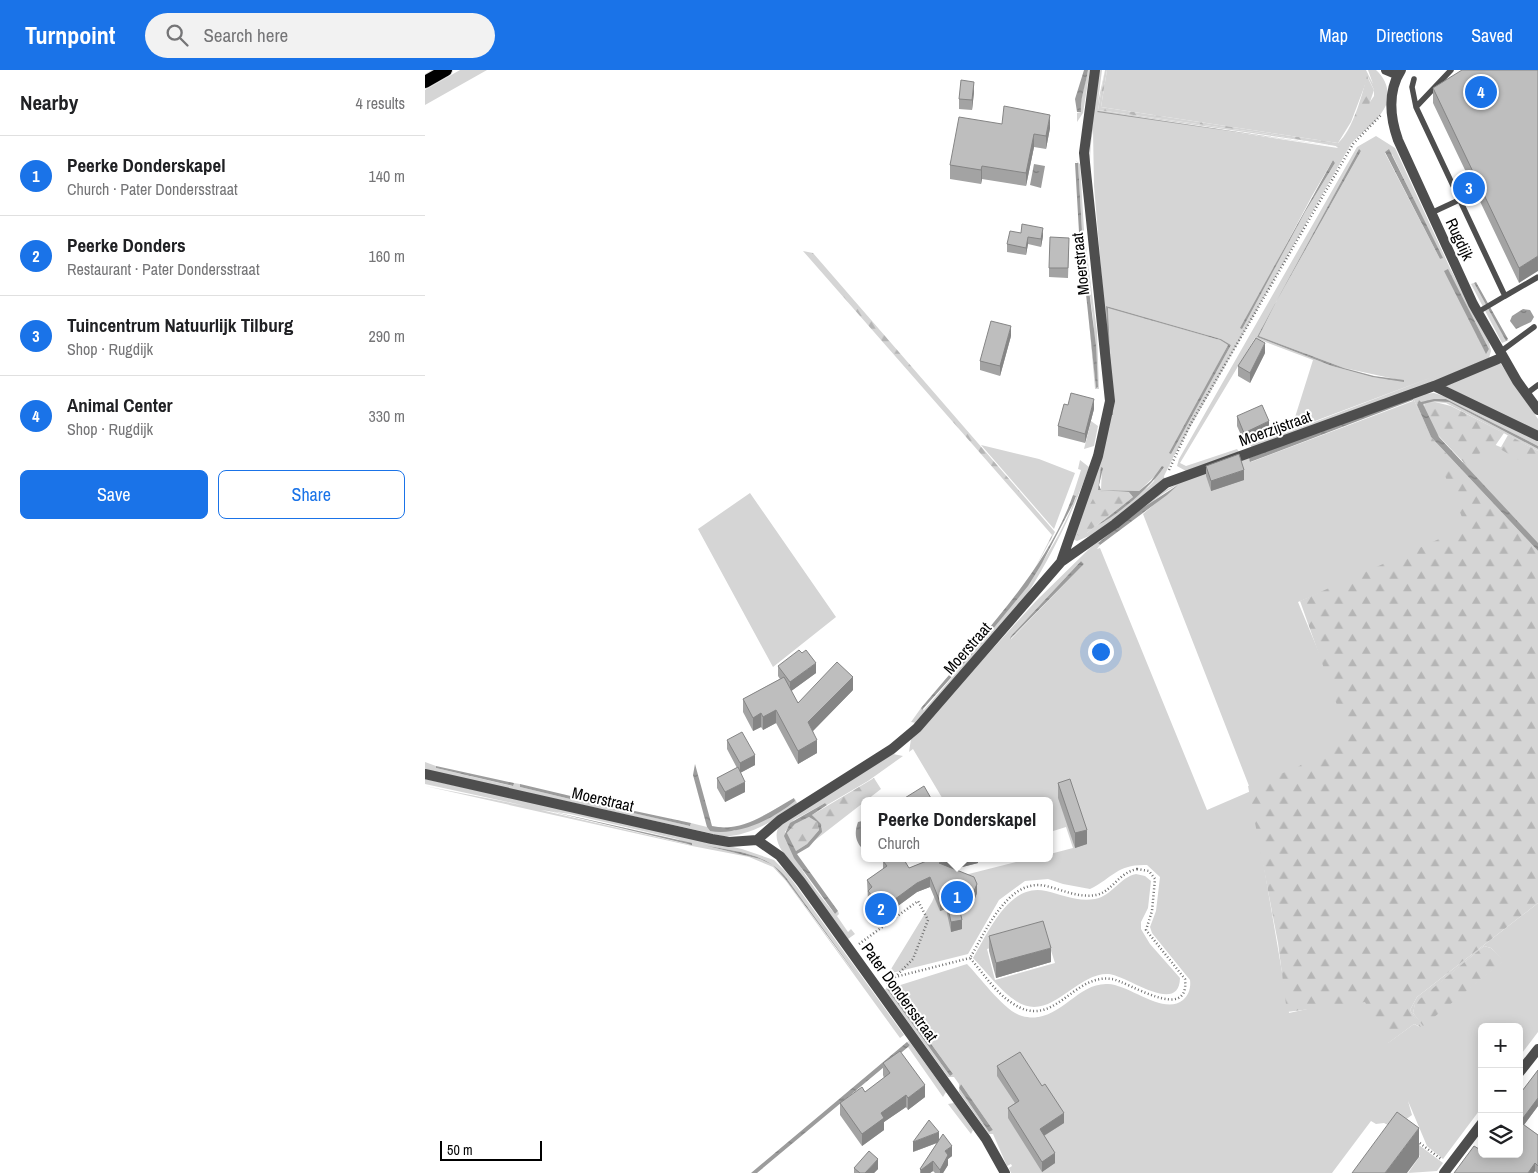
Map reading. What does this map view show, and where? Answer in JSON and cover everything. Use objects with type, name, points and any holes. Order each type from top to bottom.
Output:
[{"type":"main road","points":[[425,82],[446,70]]},
{"type":"street","name":"Moerstraat","points":[[425,774],[712,839],[729,842],[757,840],[780,820],[891,749],[917,728],[1061,562],[1098,456],[1109,401],[1084,153],[1095,70]]},
{"type":"street","points":[[1386,70],[1400,72]]},
{"type":"street","name":"Rugdijk","points":[[1400,72],[1391,104],[1391,122],[1398,140],[1478,312],[1501,354],[1538,410]]},
{"type":"street","name":"Moerzijstraat","points":[[1061,562],[1115,524],[1167,483],[1434,386],[1501,354]]},
{"type":"street","points":[[1434,386],[1538,436]]},
{"type":"street","name":"Pater Dondersstraat","points":[[757,840],[780,856],[879,987],[986,1139],[1005,1173]]},
{"type":"street","points":[[1523,1068],[1538,1048]]},
{"type":"street","points":[[1447,1169],[1478,1128]]},
{"type":"lane","points":[[1415,107],[1451,70]]},
{"type":"lane","points":[[1414,79],[1412,87],[1415,107],[1505,296]]},
{"type":"lane","points":[[1431,213],[1459,200]]},
{"type":"lane","points":[[1478,312],[1538,276]]},
{"type":"lane","points":[[1501,354],[1534,327]]},
{"type":"lane","points":[[1526,394],[1538,385]]},
{"type":"path","points":[[1167,483],[1170,466],[1181,442],[1353,144],[1391,104]]},
{"type":"path","points":[[895,977],[970,958],[1002,904],[1026,888],[1044,886],[1068,893],[1098,895],[1127,871],[1137,869],[1149,871],[1155,879],[1152,911],[1146,930],[1184,976],[1186,984],[1179,997],[1166,1000],[1155,998],[1122,981],[1098,978],[1087,982],[1043,1011],[1028,1010],[1007,1000],[970,958]]},
{"type":"path","points":[[851,950],[918,902],[928,920],[913,959],[895,977],[879,987]]},
{"type":"path","points":[[1411,1137],[1447,1169]]},
{"type":"green space","points":[[460,70],[487,70],[425,105],[425,90]]},
{"type":"green space","points":[[1088,70],[1090,70],[1083,113],[1077,122],[1077,113],[1081,112],[1082,96]]},
{"type":"green space","points":[[1098,70],[1102,70],[1098,102],[1105,70],[1098,110],[1328,144],[1097,111],[1338,148],[1335,145],[1340,146],[1374,96],[1374,90],[1368,77],[1351,122],[1338,143],[1101,107],[1107,70],[1366,70],[1373,84],[1368,70],[1376,70],[1383,78],[1387,88],[1388,99],[1384,109],[1373,123],[1351,144],[1174,456],[1164,476],[1165,481],[1094,534],[1077,541],[1072,539],[1107,421],[1088,165]],"holes":[[[1093,130],[1094,186],[1103,292],[1091,188]],[[1333,160],[1335,163],[1305,212],[1241,329]],[[1106,306],[1221,339],[1231,345],[1170,454],[1228,345],[1220,340],[1108,307],[1112,389]],[[1102,468],[1101,490],[1139,491],[1155,476],[1154,481],[1148,487],[1099,524],[1133,497],[1130,492],[1098,490]],[[1099,492],[1132,495],[1087,533]]]},
{"type":"green space","points":[[1105,70],[1107,70],[1101,107],[1338,143],[1352,121],[1360,102],[1367,76],[1374,90],[1369,105],[1341,147],[1268,134],[1098,110]]},
{"type":"green space","points":[[1376,136],[1395,148],[1450,268],[1489,342],[1491,351],[1489,358],[1425,385],[1252,448],[1250,445],[1288,432],[1435,376],[1291,430],[1313,360],[1255,338],[1180,463],[1186,466],[1237,449],[1239,452],[1186,471],[1177,466],[1179,459],[1357,147]],"holes":[[[1359,150],[1361,151],[1279,297]],[[1385,153],[1392,154],[1442,258],[1440,259]],[[1448,270],[1489,349],[1486,353],[1445,271]],[[1275,304],[1259,336],[1344,368],[1404,381],[1372,377],[1332,366],[1257,337]]]},
{"type":"green space","points":[[1075,160],[1080,164],[1084,230],[1081,235],[1082,244],[1086,247],[1097,332],[1099,389],[1095,389],[1088,309],[1096,387],[1098,387],[1093,318],[1085,258],[1079,232],[1082,231],[1078,163]]},
{"type":"green space","points":[[803,251],[813,253],[1055,532],[1033,572],[1052,535]]},
{"type":"green space","points":[[1476,282],[1474,283],[1506,340],[1509,340],[1502,343],[1471,284]]},
{"type":"green space","points":[[1495,364],[1501,364],[1538,419],[1538,434],[1445,386]]},
{"type":"green space","points":[[1434,393],[1457,400],[1538,441],[1538,446],[1446,399],[1421,402],[1441,400],[1449,402],[1538,449],[1538,451],[1446,403],[1435,402],[1423,405],[1419,400],[1414,400],[1472,530],[1298,602],[1357,744],[1251,791],[1289,1013],[1371,995],[1388,1043],[1414,1024],[1420,1027],[1410,1010],[1417,997],[1538,903],[1538,1032],[1523,1052],[1523,1023],[1478,1023],[1478,1112],[1443,1159],[1427,1146],[1408,1101],[1412,1115],[1394,1128],[1384,1123],[1376,1124],[1371,1121],[1332,1173],[1011,1173],[1009,1168],[1012,1166],[1011,1164],[1007,1166],[993,1134],[989,1134],[959,1092],[959,1088],[959,1084],[954,1077],[948,1077],[885,990],[889,984],[890,987],[887,989],[950,1076],[953,1074],[891,988],[967,964],[1008,1008],[1022,1016],[1035,1017],[1046,1015],[1097,985],[1108,984],[1117,986],[1166,1004],[1175,1004],[1187,996],[1190,980],[1152,933],[1150,927],[1156,911],[1160,877],[1147,865],[1137,865],[1122,869],[1090,889],[1048,879],[1025,881],[999,900],[968,954],[888,974],[932,902],[941,881],[1016,862],[1053,862],[1053,853],[1073,848],[1066,827],[1053,831],[1053,797],[942,797],[913,749],[909,752],[911,739],[1036,601],[1090,548],[1162,492],[1186,479],[1412,395]],"holes":[[[1413,396],[1413,401],[1251,462],[1249,459]],[[1177,485],[1143,514],[1251,791],[1207,810],[1100,548],[1097,549],[1100,545],[1098,542]],[[1081,561],[1084,564],[1011,639],[1011,636]],[[1484,946],[1491,948],[1503,961],[1423,1025],[1413,1013],[1415,1004]],[[961,1084],[993,1130],[989,1132],[959,1088]]]},
{"type":"green space","points":[[1414,400],[1419,400],[1417,405],[1431,437],[1538,551],[1538,903],[1417,997],[1410,1010],[1421,1027],[1414,1024],[1387,1044],[1365,1002],[1287,1012],[1278,943],[1248,786],[1296,768],[1348,736],[1300,601],[1466,527]]},
{"type":"green space","points":[[1435,402],[1451,406],[1504,433],[1495,446],[1491,444],[1468,467],[1434,431],[1423,407],[1426,403]]},
{"type":"green space","points":[[1091,421],[1098,426],[1094,446],[1084,449]]},
{"type":"green space","points":[[1508,435],[1538,451],[1538,471],[1500,449]]},
{"type":"green space","points":[[1491,443],[1538,463],[1538,546],[1462,463]]},
{"type":"green space","points":[[981,445],[1039,459],[1075,473],[1054,529]]},
{"type":"green space","points":[[1080,460],[1089,467],[1082,486],[1057,541],[1028,593],[1017,610],[916,723],[911,722],[921,708],[924,710],[975,651],[972,648],[976,644],[979,646],[1021,593],[1046,557],[1076,497],[1073,495],[1081,470],[1078,469]]},
{"type":"green space","points":[[1097,491],[1129,494],[1132,496],[1087,533],[1079,536],[1075,533]]},
{"type":"green space","points":[[750,493],[836,617],[773,667],[698,529]]},
{"type":"green space","points":[[893,754],[903,756],[868,781],[827,805],[825,803],[794,820],[785,832],[805,875],[835,914],[838,911],[839,914],[837,916],[848,932],[851,929],[855,934],[848,939],[782,851],[777,840],[777,830],[781,823]]},
{"type":"green space","points":[[425,762],[436,766],[436,768],[512,786],[514,783],[520,784],[520,787],[616,810],[617,807],[630,810],[630,812],[690,826],[691,823],[707,827],[710,831],[734,831],[795,799],[797,803],[782,815],[763,826],[742,834],[723,836],[425,770]]},
{"type":"green space","points":[[874,778],[881,789],[871,797],[861,797],[861,805],[814,841],[822,827],[812,815]]},
{"type":"green space","points":[[425,779],[742,849],[774,860],[787,873],[904,1035],[900,1038],[786,881],[773,867],[749,857],[692,846],[425,786],[526,806],[425,784]],"holes":[[[541,810],[570,814],[677,839],[691,845]],[[703,845],[758,857],[771,864],[760,859]],[[774,866],[785,876],[857,977]]]},
{"type":"green space","points":[[809,817],[817,822],[819,830],[807,844],[796,851],[787,833],[795,824]]},
{"type":"green space","points":[[1136,874],[1145,876],[1151,881],[1148,908],[1141,922],[1141,929],[1150,944],[1180,978],[1177,989],[1171,994],[1151,991],[1109,974],[1085,981],[1052,1002],[1041,1006],[1029,1006],[1016,1001],[1005,992],[973,958],[1001,912],[1021,894],[1033,890],[1046,891],[1076,899],[1095,899],[1106,894],[1130,876]],"holes":[[[1045,932],[1055,963],[995,980],[987,949]]]},
{"type":"green space","points":[[1484,946],[1491,948],[1504,961],[1423,1026],[1413,1013],[1415,1003]]},
{"type":"green space","points":[[909,1041],[946,1092],[943,1097],[908,1047],[910,1045],[908,1042],[904,1044]]},
{"type":"green space","points":[[954,1103],[973,1130],[971,1134],[948,1104]]},
{"type":"green space","points":[[1403,1133],[1443,1163],[1437,1171],[1408,1173],[1420,1156],[1398,1140]]},
{"type":"water","points":[[1084,70],[1088,70],[1081,101],[1081,112],[1077,112],[1075,99]]},
{"type":"water","points":[[1098,111],[1339,147],[1097,112]]},
{"type":"water","points":[[1359,149],[1361,151],[1276,302],[1259,336],[1344,368],[1374,376],[1404,380],[1404,382],[1372,377],[1332,366],[1257,337]]},
{"type":"water","points":[[1389,149],[1443,258],[1440,259],[1385,152]]},
{"type":"water","points":[[1333,160],[1335,163],[1305,212],[1242,329],[1240,328]]},
{"type":"water","points":[[1075,163],[1078,163],[1082,231],[1079,232]]},
{"type":"water","points":[[1034,164],[1045,166],[1041,188],[1030,185]]},
{"type":"water","points":[[1081,247],[1083,247],[1085,258],[1096,346],[1098,387],[1096,388]]},
{"type":"water","points":[[1448,269],[1489,349],[1486,354],[1444,271]]},
{"type":"water","points":[[1476,282],[1508,339],[1506,341],[1474,283]]},
{"type":"water","points":[[1106,306],[1221,339],[1231,345],[1171,454],[1169,453],[1228,345],[1220,340],[1108,308],[1113,415],[1111,415]]},
{"type":"water","points":[[1523,309],[1530,310],[1534,317],[1531,322],[1516,329],[1510,321],[1512,316]]},
{"type":"water","points":[[1413,396],[1413,400],[1250,462],[1249,458]]},
{"type":"water","points":[[1446,399],[1538,446],[1538,449],[1449,402],[1435,401],[1423,404],[1439,437],[1538,543],[1538,551],[1431,437],[1417,405],[1419,400],[1421,402]]},
{"type":"water","points":[[1162,466],[1164,467],[1158,475],[1143,491],[1125,507],[1098,525],[1133,497],[1129,492],[1098,490],[1101,467],[1103,468],[1099,485],[1101,490],[1139,491],[1151,481]]},
{"type":"water","points":[[1178,485],[1100,545],[1098,543],[1138,511]]},
{"type":"water","points":[[1073,495],[1076,496],[1073,504],[1028,586],[979,646],[976,644],[1018,592],[1044,555],[1065,516]]},
{"type":"water","points":[[1081,561],[1084,564],[1010,639],[1011,636]]},
{"type":"water","points":[[972,648],[975,651],[922,710],[921,708]]},
{"type":"water","points":[[695,764],[712,826],[734,827],[745,824],[794,798],[795,801],[777,814],[755,825],[732,831],[710,831],[707,827],[693,775]]},
{"type":"water","points":[[436,766],[514,783],[513,786],[436,768]]},
{"type":"water","points":[[520,784],[617,807],[616,810],[520,787]]},
{"type":"water","points":[[825,803],[827,805],[812,815],[821,824],[822,832],[809,847],[797,854],[838,911],[835,914],[794,858],[784,836],[790,823]],"holes":[[[809,817],[817,822],[819,830],[807,844],[796,851],[787,833],[795,824]]]},
{"type":"water","points":[[541,809],[692,843],[692,845]]},
{"type":"water","points":[[630,810],[691,823],[690,826],[629,812]]},
{"type":"water","points":[[861,821],[861,846],[857,841],[856,834],[858,822]]},
{"type":"water","points":[[703,845],[758,857],[771,864],[760,859]]},
{"type":"water","points":[[774,866],[785,876],[858,977],[786,880]]},
{"type":"water","points":[[890,987],[953,1074],[950,1076],[887,989]]},
{"type":"water","points":[[907,1042],[910,1045],[908,1047],[757,1173],[751,1173]]},
{"type":"water","points":[[961,1084],[993,1130],[989,1132],[959,1088]]},
{"type":"building","points":[[1462,70],[1538,70],[1538,256],[1519,268],[1433,88]]},
{"type":"building","points":[[961,80],[974,82],[972,100],[959,99]]},
{"type":"building","points":[[1004,106],[1050,115],[1046,136],[1034,134],[1026,173],[982,166],[981,170],[950,165],[959,117],[1002,124]]},
{"type":"building","points":[[1022,224],[1043,228],[1041,239],[1028,237],[1026,248],[1007,244],[1010,231],[1021,233]]},
{"type":"building","points":[[1050,237],[1069,238],[1068,268],[1049,268]]},
{"type":"building","points":[[991,321],[1011,326],[1000,366],[980,361]]},
{"type":"building","points":[[1256,338],[1265,343],[1250,373],[1238,366]]},
{"type":"building","points":[[1071,393],[1094,399],[1085,434],[1058,426],[1064,404],[1068,405]]},
{"type":"building","points":[[1262,405],[1269,421],[1244,433],[1237,416]]},
{"type":"building","points":[[1239,454],[1244,470],[1211,481],[1206,466]]},
{"type":"building","points":[[799,650],[802,653],[806,650],[816,663],[790,682],[778,666]]},
{"type":"building","points":[[837,662],[853,677],[808,722],[817,740],[798,751],[776,710],[763,717],[761,713],[753,718],[743,699],[784,677],[798,703]]},
{"type":"building","points":[[742,732],[755,755],[740,763],[727,740]]},
{"type":"building","points":[[738,767],[745,782],[725,792],[717,778]]},
{"type":"building","points":[[1070,779],[1087,830],[1075,833],[1058,783]]},
{"type":"building","points":[[924,786],[930,797],[906,797]]},
{"type":"building","points":[[884,862],[905,862],[909,868],[924,862],[943,862],[939,863],[974,877],[977,884],[974,891],[957,898],[962,920],[951,922],[946,899],[940,902],[930,877],[917,883],[876,913],[867,901],[873,897],[868,891],[872,887],[867,880],[887,866]]},
{"type":"building","points":[[1043,921],[1051,948],[996,963],[989,936]]},
{"type":"building","points":[[900,1051],[925,1085],[908,1098],[906,1095],[881,1113],[884,1118],[862,1134],[840,1103],[862,1087],[865,1092],[890,1073],[883,1063]]},
{"type":"building","points":[[1020,1052],[1042,1086],[1045,1084],[1064,1113],[1040,1129],[1055,1153],[1042,1162],[1008,1108],[1019,1101],[997,1066]]},
{"type":"building","points":[[1538,1070],[1538,1098],[1523,1118],[1523,1113],[1523,1090]]},
{"type":"building","points":[[1397,1112],[1419,1128],[1385,1173],[1352,1173]]},
{"type":"building","points":[[929,1120],[939,1132],[913,1142]]},
{"type":"building","points":[[1523,1124],[1538,1135],[1538,1166],[1535,1163],[1528,1173],[1454,1173],[1474,1146],[1478,1148],[1478,1158],[1523,1158]]},
{"type":"building","points":[[943,1134],[952,1146],[945,1151],[948,1155],[940,1170],[933,1161],[921,1170],[920,1169]]},
{"type":"building","points":[[869,1151],[878,1159],[865,1173],[860,1173],[854,1168]]},
{"type":"place","name":"Animal Center","points":[[1481,92]]},
{"type":"place","name":"Tuincentrum Natuurlijk Tilburg","points":[[1469,188]]},
{"type":"place","name":"Peerke Donderskapel","points":[[957,897]]},
{"type":"place","name":"Peerke Donders","points":[[881,909]]}]
